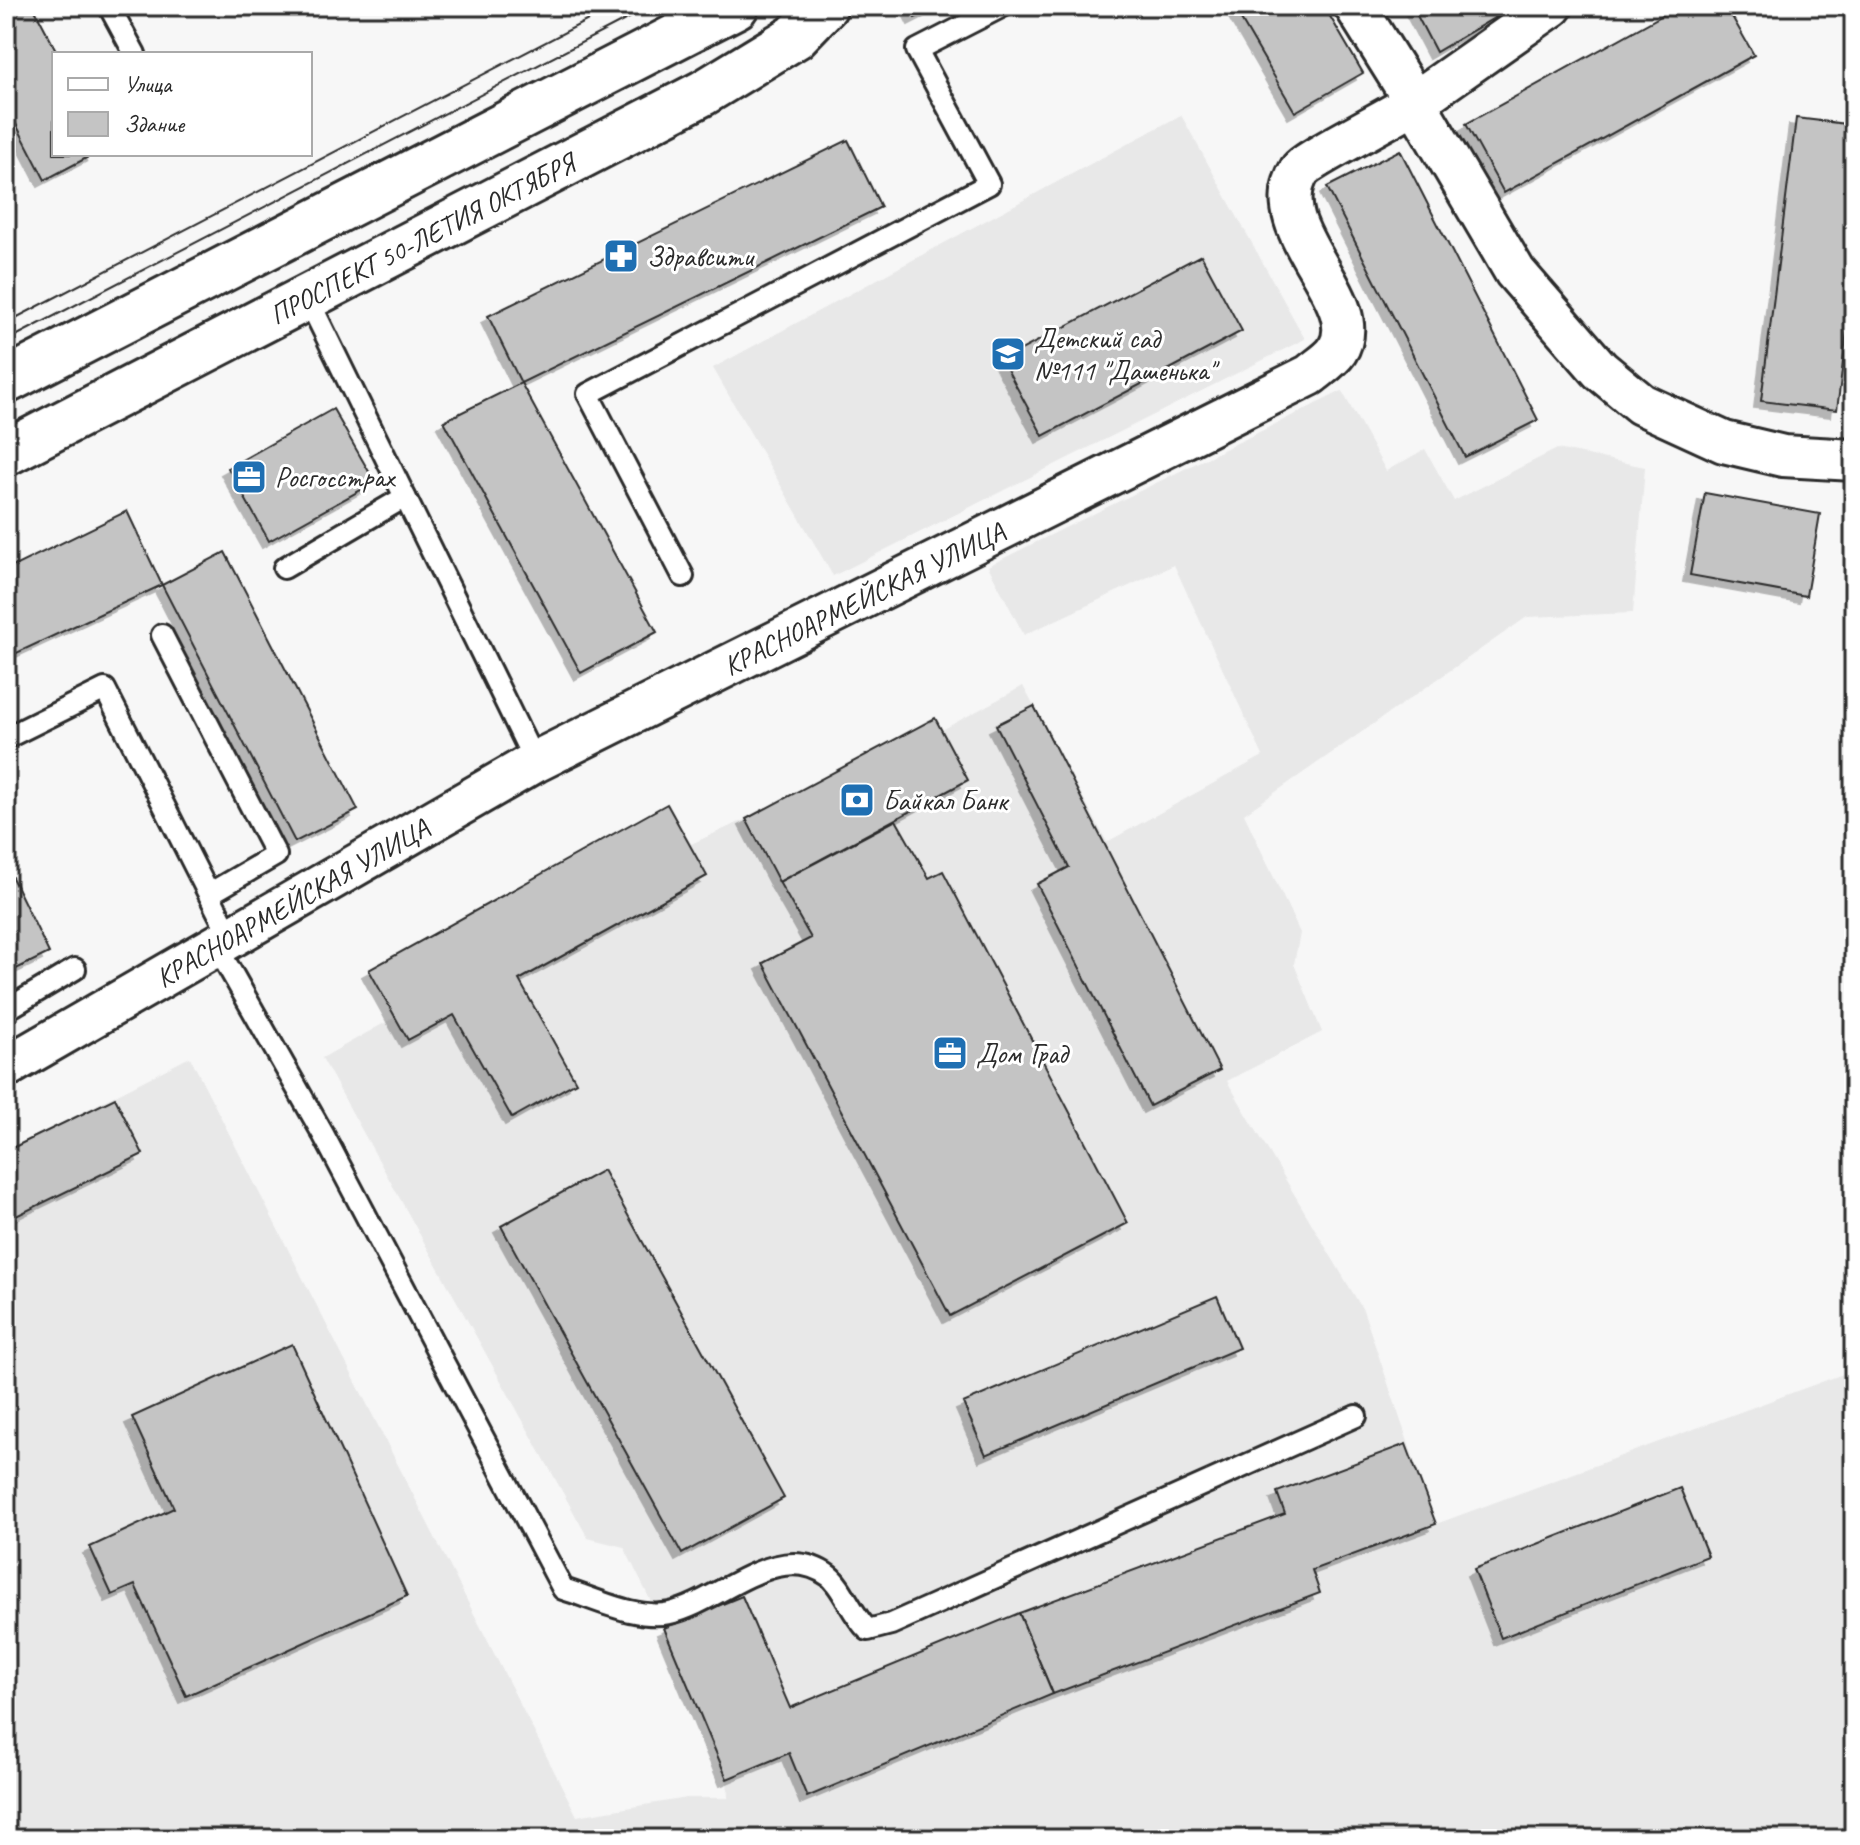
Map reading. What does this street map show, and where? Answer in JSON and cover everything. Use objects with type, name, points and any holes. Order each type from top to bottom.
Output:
[{"type":"main road","points":[[6,381],[736,6]]},
{"type":"main road","name":"ПРОСПЕКТ 50-ЛЕТИЯ ОКТЯБРЯ","points":[[6,453],[703,93],[795,37],[825,6]]},
{"type":"street","points":[[1355,6],[1515,272],[1600,370],[1641,404],[1724,442],[1783,456],[1854,460]]},
{"type":"street","name":"КРАСНОАРМЕЙСКАЯ УЛИЦА","points":[[6,1067],[535,762],[1310,375],[1337,351],[1344,331],[1334,298],[1296,225],[1290,198],[1301,168],[1415,102],[1552,6]]},
{"type":"lane","points":[[109,6],[134,52]]},
{"type":"lane","points":[[683,576],[588,394],[989,184],[917,50],[1003,6]]},
{"type":"lane","points":[[307,297],[535,762]]},
{"type":"lane","points":[[284,568],[405,497]]},
{"type":"lane","points":[[162,635],[276,855],[209,894]]},
{"type":"lane","points":[[6,738],[105,689],[209,894],[224,942],[563,1589],[645,1615],[671,1613],[775,1566],[801,1562],[831,1577],[855,1619],[868,1630],[891,1624],[1356,1416]]},
{"type":"lane","points":[[6,1010],[75,969]]},
{"type":"shaded area","name":"Детский сад №111 \"Дашенька\"","points":[[1181,115],[1305,339],[833,576],[713,368]]},
{"type":"shaded area","points":[[1342,391],[1386,471],[1425,449],[1454,501],[1557,449],[1645,467],[1633,613],[1527,617],[1244,814],[1300,933],[1294,964],[1322,1032],[1227,1081],[1363,1310],[1436,1524],[1854,1370],[1854,1839],[6,1839],[6,1151],[190,1057],[577,1816],[687,1798],[728,1798],[727,1779],[664,1628],[624,1547],[588,1538],[322,1058],[395,1017],[369,970],[667,804],[691,844],[746,819],[935,718],[942,730],[1023,686],[1107,842],[1263,756],[1174,565],[1024,635],[988,566]]},
{"type":"building","points":[[6,6],[33,6],[57,52],[52,52],[52,156],[90,156],[45,180],[6,105]]},
{"type":"building","points":[[909,6],[938,6],[915,18]]},
{"type":"building","points":[[1233,6],[1324,6],[1363,73],[1295,112]]},
{"type":"building","points":[[1412,6],[1502,6],[1504,12],[1436,52]]},
{"type":"building","points":[[1679,6],[1726,6],[1754,55],[1504,193],[1466,124]]},
{"type":"building","points":[[1796,118],[1854,125],[1854,275],[1837,410],[1761,401]]},
{"type":"building","points":[[848,140],[881,207],[521,383],[488,316]]},
{"type":"building","points":[[1400,150],[1538,420],[1465,457],[1327,187]]},
{"type":"building","points":[[1201,255],[1242,331],[1043,436],[1002,360]]},
{"type":"building","points":[[521,383],[657,632],[581,673],[444,421]]},
{"type":"building","points":[[333,409],[375,482],[269,541],[228,468]]},
{"type":"building","points":[[1705,493],[1820,514],[1806,596],[1690,575]]},
{"type":"building","points":[[127,511],[162,585],[6,658],[6,570]]},
{"type":"building","points":[[225,552],[358,810],[295,842],[162,585]]},
{"type":"building","points":[[1034,706],[1220,1070],[1150,1106],[1037,884],[1069,867],[996,725]]},
{"type":"building","name":"Байкал Банк","points":[[935,718],[968,780],[779,882],[746,819]]},
{"type":"building","points":[[667,804],[707,876],[519,980],[576,1082],[512,1118],[454,1015],[408,1040],[369,970]]},
{"type":"building","points":[[896,820],[929,878],[943,871],[1128,1223],[950,1316],[763,963],[811,938],[779,882]]},
{"type":"building","points":[[6,865],[49,953],[6,974]]},
{"type":"building","points":[[115,1098],[143,1154],[6,1221],[6,1151]]},
{"type":"building","points":[[603,1170],[784,1498],[682,1554],[501,1226]]},
{"type":"building","points":[[1217,1296],[1239,1348],[986,1455],[963,1403]]},
{"type":"building","points":[[292,1344],[407,1596],[186,1696],[135,1585],[112,1595],[90,1547],[174,1508],[132,1417]]},
{"type":"building","points":[[1406,1444],[1436,1524],[1312,1570],[1320,1593],[1053,1694],[1019,1613],[1285,1514],[1277,1492]]},
{"type":"building","points":[[1680,1488],[1708,1556],[1501,1638],[1474,1569]]},
{"type":"building","points":[[742,1596],[790,1708],[1019,1613],[1053,1694],[807,1797],[789,1753],[727,1779],[664,1628]]},
{"type":"tram line","points":[[6,323],[615,6]]},
{"type":"tram line","points":[[6,341],[652,6]]},
{"type":"place","name":"Здравсити","points":[[621,256]]},
{"type":"place","name":"Детский сад №111 \"Дашенька\"","points":[[1008,354]]},
{"type":"place","name":"Росгосстрах","points":[[249,477]]},
{"type":"place","name":"Байкал Банк","points":[[857,800]]},
{"type":"place","name":"Дом Град","points":[[950,1053]]}]
